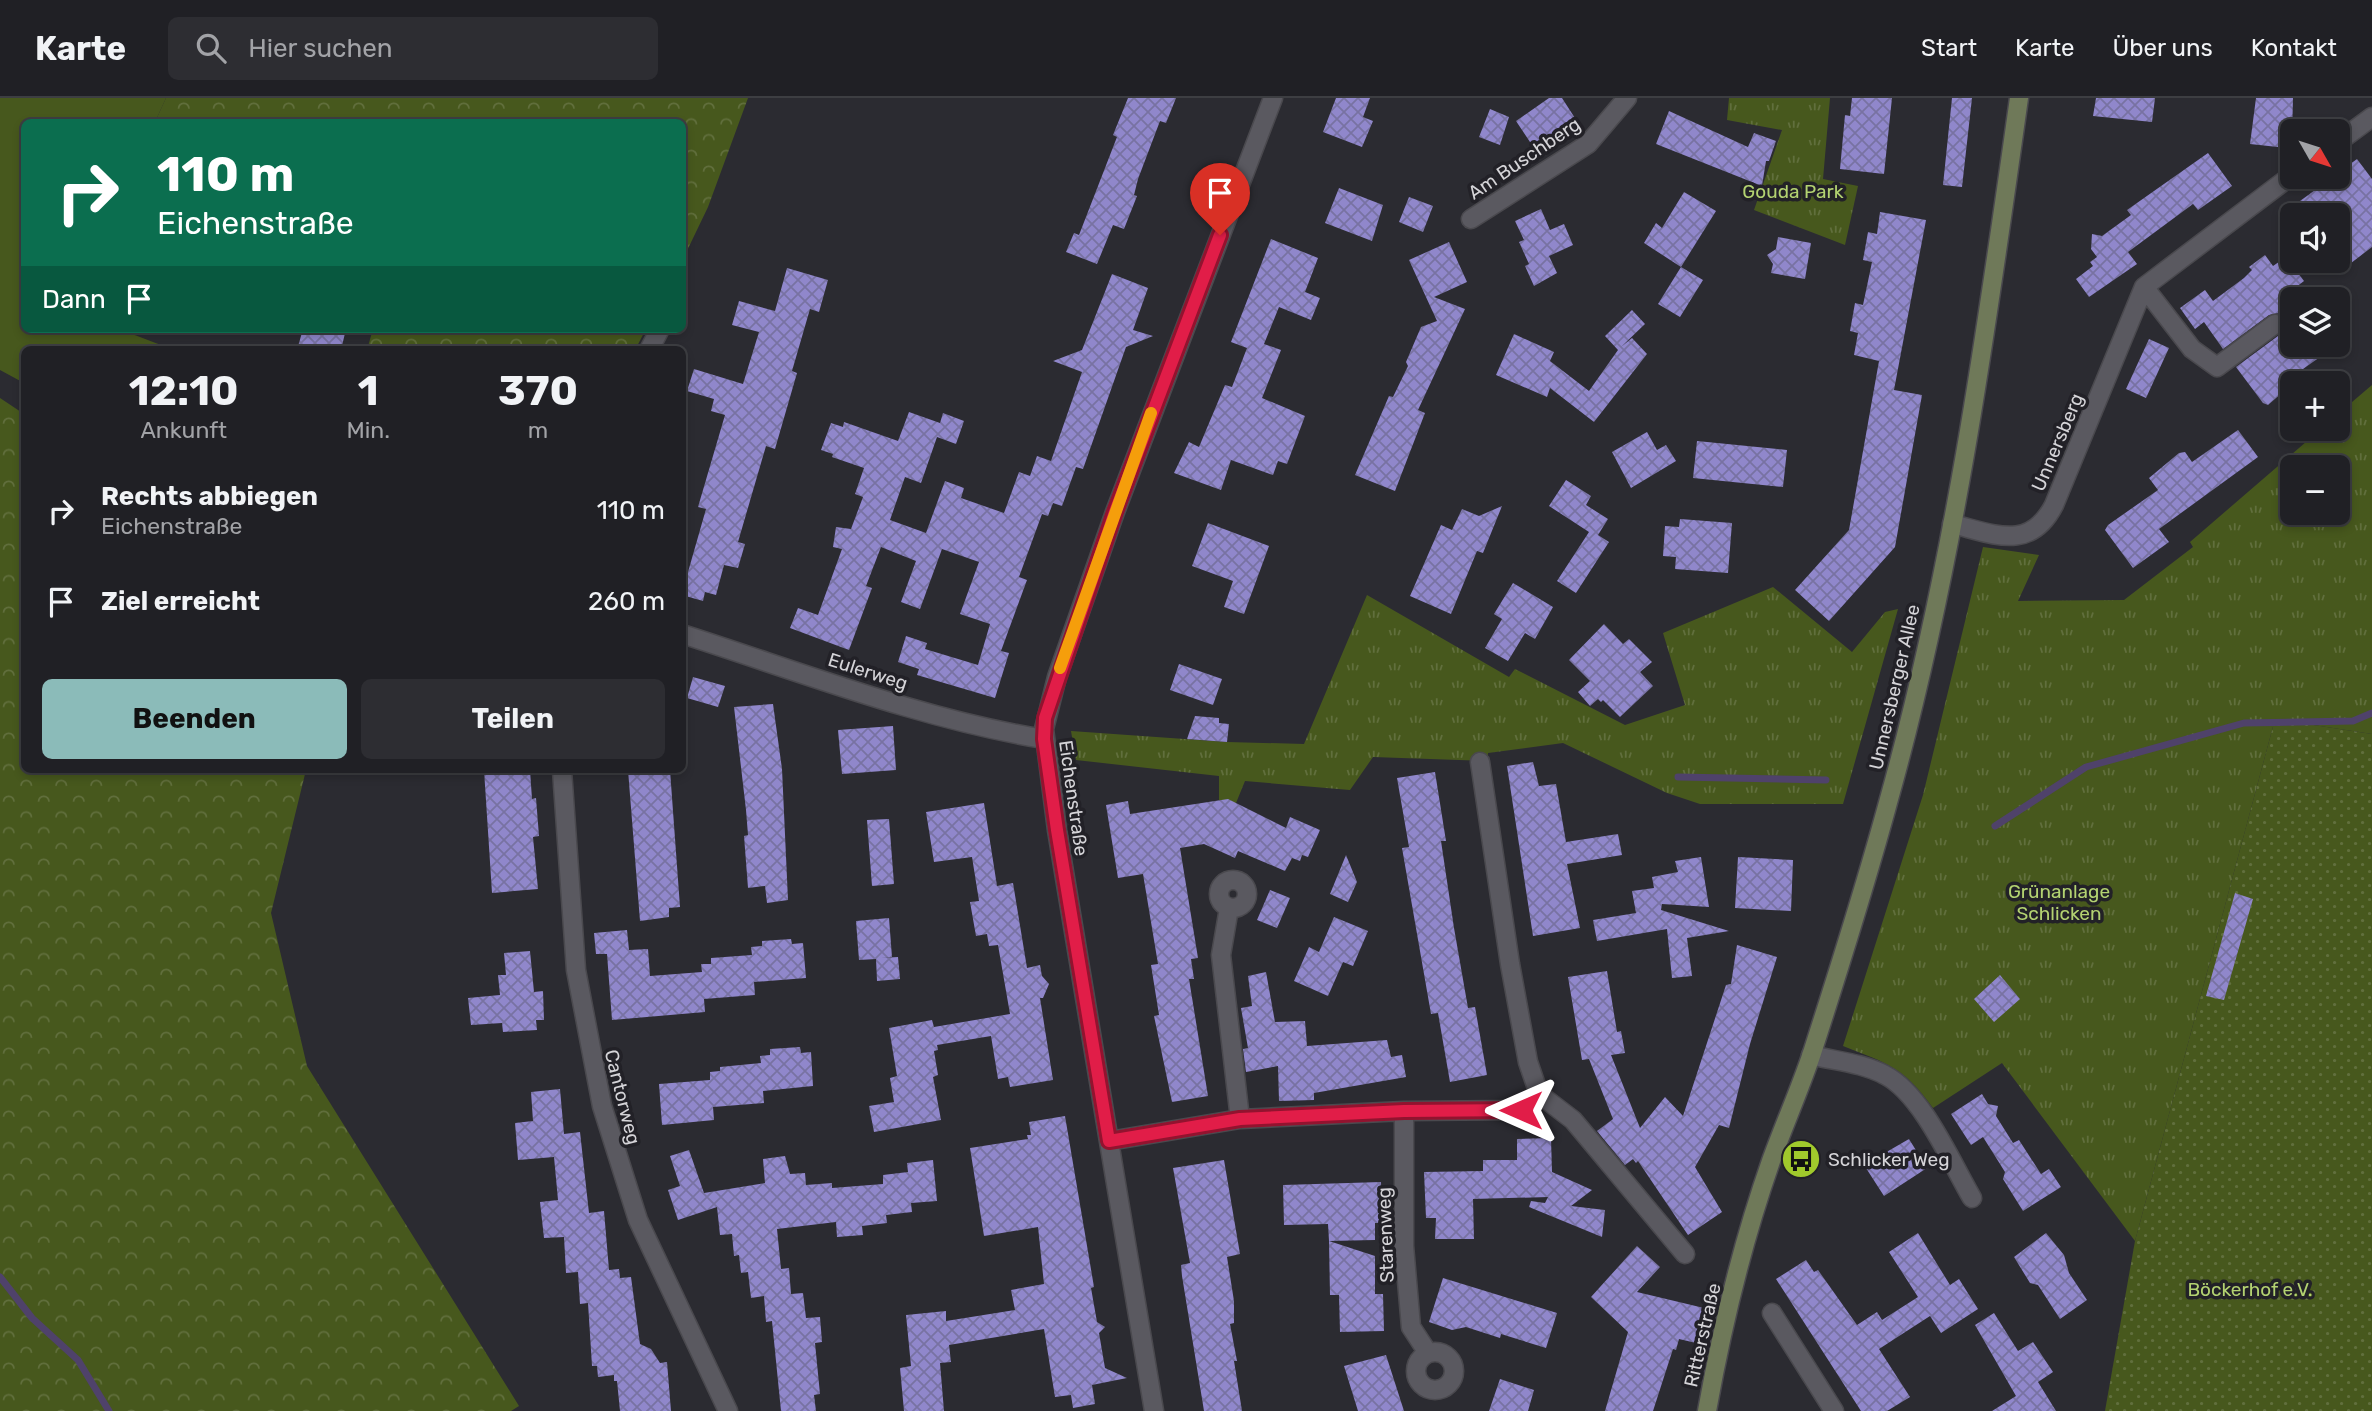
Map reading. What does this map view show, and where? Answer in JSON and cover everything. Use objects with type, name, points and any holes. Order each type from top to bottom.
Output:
[{"type":"main road","name":"Unnersberger Allee","points":[[1739,1269],[1771,1163],[1811,1055],[1890,798],[1952,524],[1979,382],[2019,98]]},
{"type":"main road","name":"Ritterstraße","points":[[1707,1411],[1739,1269]]},
{"type":"street","name":"Eichenstraße","points":[[1154,1411],[1044,739],[1048,705],[1104,543],[1273,98]]},
{"type":"street","name":"Am Buschberg","points":[[1471,219],[1588,144],[1627,98]]},
{"type":"street","points":[[2350,133],[2372,117]]},
{"type":"street","points":[[2274,324],[2217,368],[2192,349],[2144,287],[2280,184]]},
{"type":"street","name":"Unnersberg","points":[[1952,524],[2001,535],[2022,536],[2041,526],[2054,506],[2144,287]]},
{"type":"street","name":"Eulerweg","points":[[686,635],[929,713],[1002,732],[1044,739]]},
{"type":"street","points":[[1480,762],[1510,964],[1528,1062],[1539,1094],[1573,1120],[1685,1254]]},
{"type":"street","name":"Cantorweg","points":[[562,773],[576,970],[601,1107],[638,1220],[728,1411]]},
{"type":"street","points":[[1229,908],[1221,955],[1240,1119]]},
{"type":"street","points":[[1811,1055],[1875,1071],[1901,1085],[1933,1130],[1972,1198]]},
{"type":"street","points":[[1109,1141],[1240,1119],[1404,1111],[1521,1110],[1539,1094]]},
{"type":"street","name":"Starenweg","points":[[1404,1111],[1404,1246],[1411,1327],[1428,1353]]},
{"type":"street","points":[[1772,1313],[1834,1411]]},
{"type":"green space","points":[[0,98],[166,98],[156,119],[21,119],[21,333],[129,333],[164,346],[21,346],[21,381],[0,370]]},
{"type":"green space","points":[[166,98],[748,98],[708,207],[686,253],[686,119],[156,119]]},
{"type":"green space","name":"Gouda Park","points":[[1729,98],[1830,98],[1823,179],[1858,186],[1845,245],[1754,210],[1782,130],[1727,120]]},
{"type":"green space","points":[[372,333],[644,333],[637,346],[368,346]]},
{"type":"green space","name":"Grünanlage Schlicken","points":[[2372,385],[2372,734],[2275,719],[2135,1241],[2002,1063],[1933,1108],[1913,1084],[1894,1068],[1843,1046],[1923,795],[1983,547],[2039,555],[2018,601],[2124,600],[2193,547],[2190,542],[2280,464],[2280,525],[2350,525],[2350,455],[2291,455],[2307,441],[2350,441],[2350,404]]},
{"type":"green space","points":[[0,398],[21,412],[21,773],[305,773],[271,913],[307,1066],[519,1406],[511,1411],[0,1411]]},
{"type":"green space","points":[[1773,587],[1852,652],[1885,612],[1898,609],[1843,804],[1700,804],[1667,793],[1563,743],[1488,753],[1488,761],[1373,757],[1350,790],[1245,781],[1236,803],[1219,800],[1219,776],[1076,760],[1071,731],[1227,742],[1304,744],[1367,595],[1509,677],[1515,669],[1625,725],[1685,705],[1663,633]]},
{"type":"green space","name":"Böckerhof e.V.","points":[[2275,719],[2372,734],[2372,1411],[2105,1411],[2135,1241]]},
{"type":"building","points":[[1128,98],[1176,98],[1166,123],[1160,121],[1138,179],[1134,195],[1137,196],[1124,229],[1113,225],[1097,264],[1066,252],[1074,233],[1079,235],[1117,137],[1113,135]]},
{"type":"building","points":[[1336,98],[1370,98],[1363,117],[1373,121],[1362,147],[1323,132]]},
{"type":"building","points":[[1549,98],[1562,98],[1582,129],[1540,157],[1516,121]]},
{"type":"building","points":[[1852,98],[1892,98],[1884,174],[1840,169],[1845,115],[1850,116]]},
{"type":"building","points":[[1952,98],[1972,98],[1962,187],[1943,185]]},
{"type":"building","points":[[2096,98],[2155,98],[2152,122],[2093,116]]},
{"type":"building","points":[[2256,98],[2293,98],[2292,119],[2280,119],[2280,147],[2250,144]]},
{"type":"building","points":[[1490,109],[1509,117],[1500,145],[1479,137]]},
{"type":"building","points":[[1669,111],[1748,147],[1754,133],[1776,141],[1769,161],[1766,161],[1762,186],[1656,144]]},
{"type":"building","points":[[2208,153],[2232,186],[2198,210],[2193,204],[2128,252],[2137,264],[2089,297],[2076,279],[2093,266],[2090,262],[2097,257],[2091,249],[2092,234],[2102,236],[2131,215],[2127,210]]},
{"type":"building","points":[[2357,159],[2372,179],[2372,247],[2350,264],[2350,203],[2300,201],[2316,189],[2350,189],[2350,164]]},
{"type":"building","points":[[1339,188],[1383,205],[1372,241],[1325,223]]},
{"type":"building","points":[[1684,192],[1716,211],[1681,267],[1644,243],[1656,223],[1662,228]]},
{"type":"building","points":[[1409,197],[1433,206],[1423,232],[1399,222]]},
{"type":"building","points":[[1541,209],[1550,230],[1564,224],[1573,245],[1549,256],[1557,273],[1534,286],[1525,266],[1529,264],[1519,242],[1524,240],[1515,221]]},
{"type":"building","points":[[1880,212],[1926,220],[1894,390],[1922,395],[1895,547],[1829,621],[1795,590],[1849,530],[1879,361],[1854,355],[1858,333],[1850,331],[1855,303],[1863,305],[1872,262],[1863,260],[1868,232],[1877,234]]},
{"type":"building","points":[[1778,237],[1811,243],[1805,279],[1771,273],[1773,264],[1767,255],[1776,249]]},
{"type":"building","points":[[1271,239],[1318,258],[1305,292],[1320,298],[1311,320],[1279,307],[1264,344],[1281,350],[1262,398],[1305,416],[1287,464],[1278,461],[1273,475],[1231,460],[1221,490],[1174,473],[1189,442],[1199,447],[1225,385],[1232,387],[1247,348],[1231,342]]},
{"type":"building","points":[[1449,242],[1467,282],[1434,297],[1465,309],[1418,410],[1425,413],[1395,491],[1355,475],[1389,396],[1393,397],[1408,366],[1406,362],[1421,327],[1437,321],[1409,260]]},
{"type":"building","points":[[2265,255],[2273,266],[2280,261],[2280,273],[2298,273],[2304,281],[2296,287],[2280,287],[2280,314],[2269,315],[2223,349],[2204,322],[2195,329],[2180,308],[2205,290],[2213,301],[2244,278],[2252,270],[2249,267]]},
{"type":"building","points":[[1681,267],[1703,280],[1680,317],[1658,304]]},
{"type":"building","points":[[787,268],[828,280],[819,312],[810,309],[792,371],[797,373],[775,449],[766,446],[738,542],[745,544],[738,568],[724,565],[716,595],[705,592],[703,601],[686,596],[686,572],[706,509],[698,507],[725,415],[711,411],[714,399],[687,391],[694,369],[743,384],[759,332],[732,325],[739,301],[775,311]]},
{"type":"building","points":[[1112,274],[1148,288],[1133,330],[1153,336],[1126,347],[1083,469],[1076,467],[1062,506],[1053,503],[1048,516],[1042,514],[1019,577],[1027,580],[1001,651],[1009,653],[995,698],[917,675],[919,669],[898,662],[906,636],[927,643],[925,649],[978,665],[990,624],[960,614],[979,562],[942,549],[920,609],[901,602],[916,561],[881,547],[866,586],[872,588],[849,650],[790,628],[798,608],[818,615],[842,549],[833,547],[836,527],[851,529],[863,497],[855,494],[864,468],[832,457],[833,454],[821,450],[831,423],[843,427],[844,422],[898,441],[909,412],[940,423],[943,413],[964,421],[956,444],[937,437],[921,483],[905,477],[890,520],[926,533],[945,481],[964,488],[961,498],[1004,513],[1019,472],[1030,476],[1037,456],[1051,461],[1082,372],[1053,361],[1082,350]]},
{"type":"building","points":[[1632,310],[1645,324],[1621,347],[1632,338],[1647,354],[1594,422],[1550,388],[1547,397],[1496,375],[1514,334],[1554,352],[1550,361],[1589,391],[1618,350],[1605,336]]},
{"type":"building","points":[[302,333],[345,333],[342,346],[298,346]]},
{"type":"building","points":[[2280,334],[2280,357],[2320,357],[2300,371],[2280,371],[2280,395],[2268,405],[2263,403],[2236,367]]},
{"type":"building","points":[[2149,339],[2169,348],[2146,398],[2126,389]]},
{"type":"building","points":[[2238,430],[2258,457],[2159,529],[2169,542],[2133,568],[2105,530],[2108,525],[2158,490],[2149,478],[2179,453],[2185,452],[2192,462]]},
{"type":"building","points":[[1647,432],[1657,450],[1666,445],[1676,461],[1631,488],[1612,452]]},
{"type":"building","points":[[1697,441],[1787,450],[1783,487],[1693,478]]},
{"type":"building","points":[[1566,480],[1591,496],[1586,505],[1608,519],[1598,535],[1609,542],[1576,593],[1557,581],[1589,532],[1549,506]]},
{"type":"building","points":[[1502,506],[1483,553],[1477,551],[1451,614],[1410,596],[1441,525],[1452,530],[1462,509],[1479,516]]},
{"type":"building","points":[[1680,519],[1732,523],[1728,573],[1675,569],[1676,557],[1663,556],[1665,526],[1679,527]]},
{"type":"building","points":[[1208,523],[1269,546],[1244,614],[1224,607],[1233,581],[1192,566]]},
{"type":"building","points":[[1513,583],[1553,607],[1535,639],[1525,633],[1508,661],[1485,648],[1502,619],[1494,614]]},
{"type":"building","points":[[1604,624],[1623,644],[1629,639],[1652,662],[1640,672],[1653,686],[1620,717],[1603,700],[1601,702],[1598,699],[1590,706],[1578,692],[1590,681],[1569,660]]},
{"type":"building","points":[[1179,664],[1222,679],[1213,705],[1170,690]]},
{"type":"building","points":[[693,677],[725,686],[718,707],[687,698]]},
{"type":"building","points":[[773,704],[782,769],[788,900],[767,903],[765,886],[748,888],[744,836],[748,835],[734,707]]},
{"type":"building","points":[[1195,716],[1219,718],[1219,723],[1229,724],[1227,742],[1187,739]]},
{"type":"building","points":[[893,726],[896,770],[842,774],[838,730]]},
{"type":"building","points":[[1533,762],[1539,786],[1556,784],[1566,842],[1618,834],[1622,855],[1567,864],[1580,928],[1533,936],[1507,766]]},
{"type":"building","points":[[1435,772],[1446,841],[1441,841],[1454,928],[1468,1008],[1475,1007],[1487,1075],[1450,1082],[1438,1013],[1431,1014],[1402,848],[1409,847],[1397,778]]},
{"type":"building","points":[[484,773],[530,773],[532,799],[536,798],[539,836],[533,837],[538,889],[492,893]]},
{"type":"building","points":[[628,773],[670,773],[680,907],[669,908],[669,917],[640,921]]},
{"type":"building","points":[[1228,799],[1286,828],[1290,817],[1320,830],[1308,857],[1302,855],[1300,861],[1292,858],[1285,871],[1238,851],[1235,858],[1204,844],[1180,848],[1198,958],[1191,959],[1194,979],[1189,979],[1208,1096],[1172,1102],[1154,1016],[1159,1015],[1151,965],[1158,964],[1143,874],[1118,878],[1106,805],[1128,801],[1130,814]]},
{"type":"building","points":[[984,803],[997,886],[1013,883],[1027,968],[1040,965],[1042,976],[1049,984],[1043,998],[1040,998],[1053,1080],[1010,1087],[1008,1077],[998,1079],[991,1036],[937,1045],[938,1050],[934,1051],[938,1075],[933,1077],[941,1120],[874,1132],[869,1106],[894,1102],[890,1078],[897,1076],[889,1028],[932,1020],[934,1027],[1010,1014],[998,945],[989,946],[987,934],[976,936],[970,902],[979,901],[972,857],[934,862],[926,812]]},
{"type":"building","points":[[889,819],[894,884],[872,886],[867,820]]},
{"type":"building","points":[[1346,855],[1357,882],[1348,902],[1330,894]]},
{"type":"building","points":[[1701,857],[1709,907],[1662,904],[1661,910],[1729,931],[1687,938],[1692,976],[1672,978],[1667,929],[1597,941],[1593,920],[1636,913],[1632,891],[1654,888],[1652,877],[1678,872],[1675,861]]},
{"type":"building","points":[[1738,857],[1793,860],[1791,911],[1735,908]]},
{"type":"building","points":[[1270,890],[1290,898],[1277,928],[1257,920]]},
{"type":"building","points":[[2235,893],[2253,899],[2224,1000],[2206,996]]},
{"type":"building","points":[[1334,917],[1368,931],[1353,966],[1343,962],[1328,996],[1294,981],[1309,947],[1319,952]]},
{"type":"building","points":[[889,918],[892,957],[881,958],[898,957],[900,979],[877,981],[876,959],[859,960],[856,921]]},
{"type":"building","points":[[627,930],[629,950],[648,949],[650,976],[702,972],[701,964],[711,964],[711,958],[752,955],[751,947],[762,946],[762,941],[791,939],[792,944],[803,943],[806,978],[754,982],[755,995],[704,999],[705,1012],[612,1020],[607,954],[596,954],[594,933]]},
{"type":"building","points":[[1737,945],[1777,957],[1750,1044],[1729,1128],[1719,1125],[1695,1167],[1722,1212],[1688,1235],[1638,1161],[1636,1163],[1633,1159],[1625,1165],[1597,1131],[1613,1119],[1589,1059],[1582,1060],[1568,977],[1607,971],[1617,1032],[1621,1031],[1625,1053],[1611,1055],[1640,1128],[1665,1097],[1683,1116],[1726,985],[1731,984]]},
{"type":"building","points":[[530,951],[534,992],[543,991],[544,1020],[536,1020],[537,1030],[503,1032],[502,1023],[471,1025],[468,998],[500,995],[498,975],[506,975],[504,953]]},
{"type":"building","points":[[1266,972],[1275,1022],[1305,1021],[1307,1046],[1387,1040],[1391,1057],[1402,1055],[1406,1077],[1314,1093],[1314,1100],[1279,1101],[1278,1066],[1246,1072],[1243,1049],[1248,1048],[1241,1008],[1252,1006],[1248,976]]},
{"type":"building","points":[[2000,975],[2020,999],[1994,1022],[1974,999]]},
{"type":"building","points":[[800,1047],[801,1053],[811,1052],[813,1086],[763,1091],[764,1103],[713,1107],[714,1120],[662,1125],[659,1084],[710,1080],[710,1072],[720,1071],[720,1067],[761,1063],[760,1056],[770,1055],[770,1049]]},
{"type":"building","points":[[560,1089],[564,1134],[580,1132],[589,1213],[604,1211],[609,1270],[619,1269],[620,1278],[631,1277],[640,1344],[651,1349],[660,1363],[667,1362],[671,1411],[620,1411],[614,1375],[598,1377],[597,1366],[592,1366],[588,1303],[580,1304],[578,1272],[566,1273],[564,1237],[544,1238],[540,1202],[558,1200],[554,1157],[518,1160],[515,1123],[533,1121],[531,1092]]},
{"type":"building","points":[[1982,1094],[1988,1104],[1998,1106],[1996,1116],[2013,1143],[2019,1140],[2041,1174],[2049,1169],[2061,1187],[2023,1211],[2003,1179],[2005,1172],[1983,1137],[1971,1145],[1951,1114]]},
{"type":"building","points":[[1065,1116],[1094,1287],[1091,1288],[1097,1322],[1105,1327],[1099,1333],[1105,1368],[1127,1378],[1092,1385],[1095,1404],[1073,1408],[1071,1395],[1055,1397],[1044,1329],[949,1345],[951,1362],[940,1363],[944,1411],[904,1411],[900,1368],[911,1366],[906,1315],[946,1311],[946,1321],[1015,1310],[1011,1290],[1044,1284],[1038,1227],[984,1236],[970,1148],[1028,1139],[1027,1135],[1031,1135],[1029,1122]]},
{"type":"building","points":[[1551,1138],[1552,1172],[1592,1190],[1571,1206],[1605,1210],[1602,1237],[1529,1207],[1531,1201],[1545,1203],[1548,1197],[1473,1199],[1474,1239],[1435,1239],[1436,1218],[1426,1218],[1424,1172],[1483,1171],[1483,1160],[1517,1160],[1517,1139]]},
{"type":"building","points":[[1909,1139],[1927,1168],[1884,1196],[1864,1165]]},
{"type":"building","points":[[689,1150],[704,1193],[765,1183],[763,1159],[785,1156],[790,1174],[805,1173],[806,1185],[832,1183],[832,1188],[883,1184],[883,1175],[908,1172],[907,1163],[933,1160],[937,1201],[911,1203],[912,1212],[886,1215],[887,1223],[862,1226],[863,1235],[837,1237],[836,1222],[777,1229],[781,1269],[789,1268],[791,1294],[803,1293],[806,1318],[820,1317],[822,1342],[815,1343],[820,1394],[814,1395],[816,1411],[781,1411],[772,1321],[766,1322],[764,1296],[751,1298],[748,1272],[741,1273],[739,1255],[734,1256],[732,1234],[720,1235],[717,1207],[678,1220],[668,1190],[680,1186],[670,1156]]},
{"type":"building","points":[[1224,1160],[1240,1254],[1227,1257],[1234,1301],[1234,1323],[1230,1324],[1242,1411],[1204,1411],[1182,1276],[1181,1265],[1190,1263],[1173,1168]]},
{"type":"building","points":[[1381,1182],[1382,1223],[1375,1223],[1375,1240],[1329,1241],[1328,1224],[1284,1225],[1283,1185]]},
{"type":"building","points":[[1918,1233],[1950,1285],[1959,1279],[1978,1309],[1941,1333],[1930,1316],[1879,1349],[1910,1397],[1887,1411],[1861,1411],[1776,1279],[1806,1260],[1814,1272],[1818,1270],[1857,1325],[1877,1312],[1882,1320],[1918,1297],[1889,1252]]},
{"type":"building","points":[[2046,1233],[2064,1255],[2069,1273],[2087,1300],[2060,1319],[2038,1285],[2030,1283],[2014,1257]]},
{"type":"building","points":[[1329,1241],[1375,1256],[1375,1294],[1383,1294],[1384,1331],[1340,1332],[1339,1295],[1330,1295]]},
{"type":"building","points":[[1637,1246],[1660,1267],[1637,1292],[1704,1308],[1696,1343],[1679,1339],[1676,1350],[1673,1349],[1653,1411],[1605,1411],[1628,1332],[1591,1297]]},
{"type":"building","points":[[1443,1278],[1557,1313],[1546,1348],[1501,1334],[1500,1338],[1466,1327],[1452,1330],[1429,1322]]},
{"type":"building","points":[[1994,1313],[2018,1351],[2033,1342],[2053,1372],[2038,1382],[2056,1411],[1992,1411],[2016,1396],[1975,1325]]},
{"type":"building","points":[[1386,1355],[1404,1411],[1358,1411],[1344,1366]]},
{"type":"building","points":[[1500,1379],[1534,1390],[1528,1411],[1489,1411]]},
{"type":"waterway","points":[[1995,826],[2086,767],[2244,723],[2353,721],[2372,713]]},
{"type":"waterway","points":[[1678,777],[1826,780]]},
{"type":"waterway","points":[[0,1277],[32,1318],[78,1360],[109,1411]]},
{"type":"slow traffic","points":[[1060,668],[1151,413]]},
{"type":"place","name":"Schlicker Weg","points":[[1801,1159]]},
{"type":"route","points":[[1220,235],[1115,512],[1045,718],[1044,739],[1057,830],[1109,1141],[1240,1119],[1404,1111],[1521,1110]]}]
